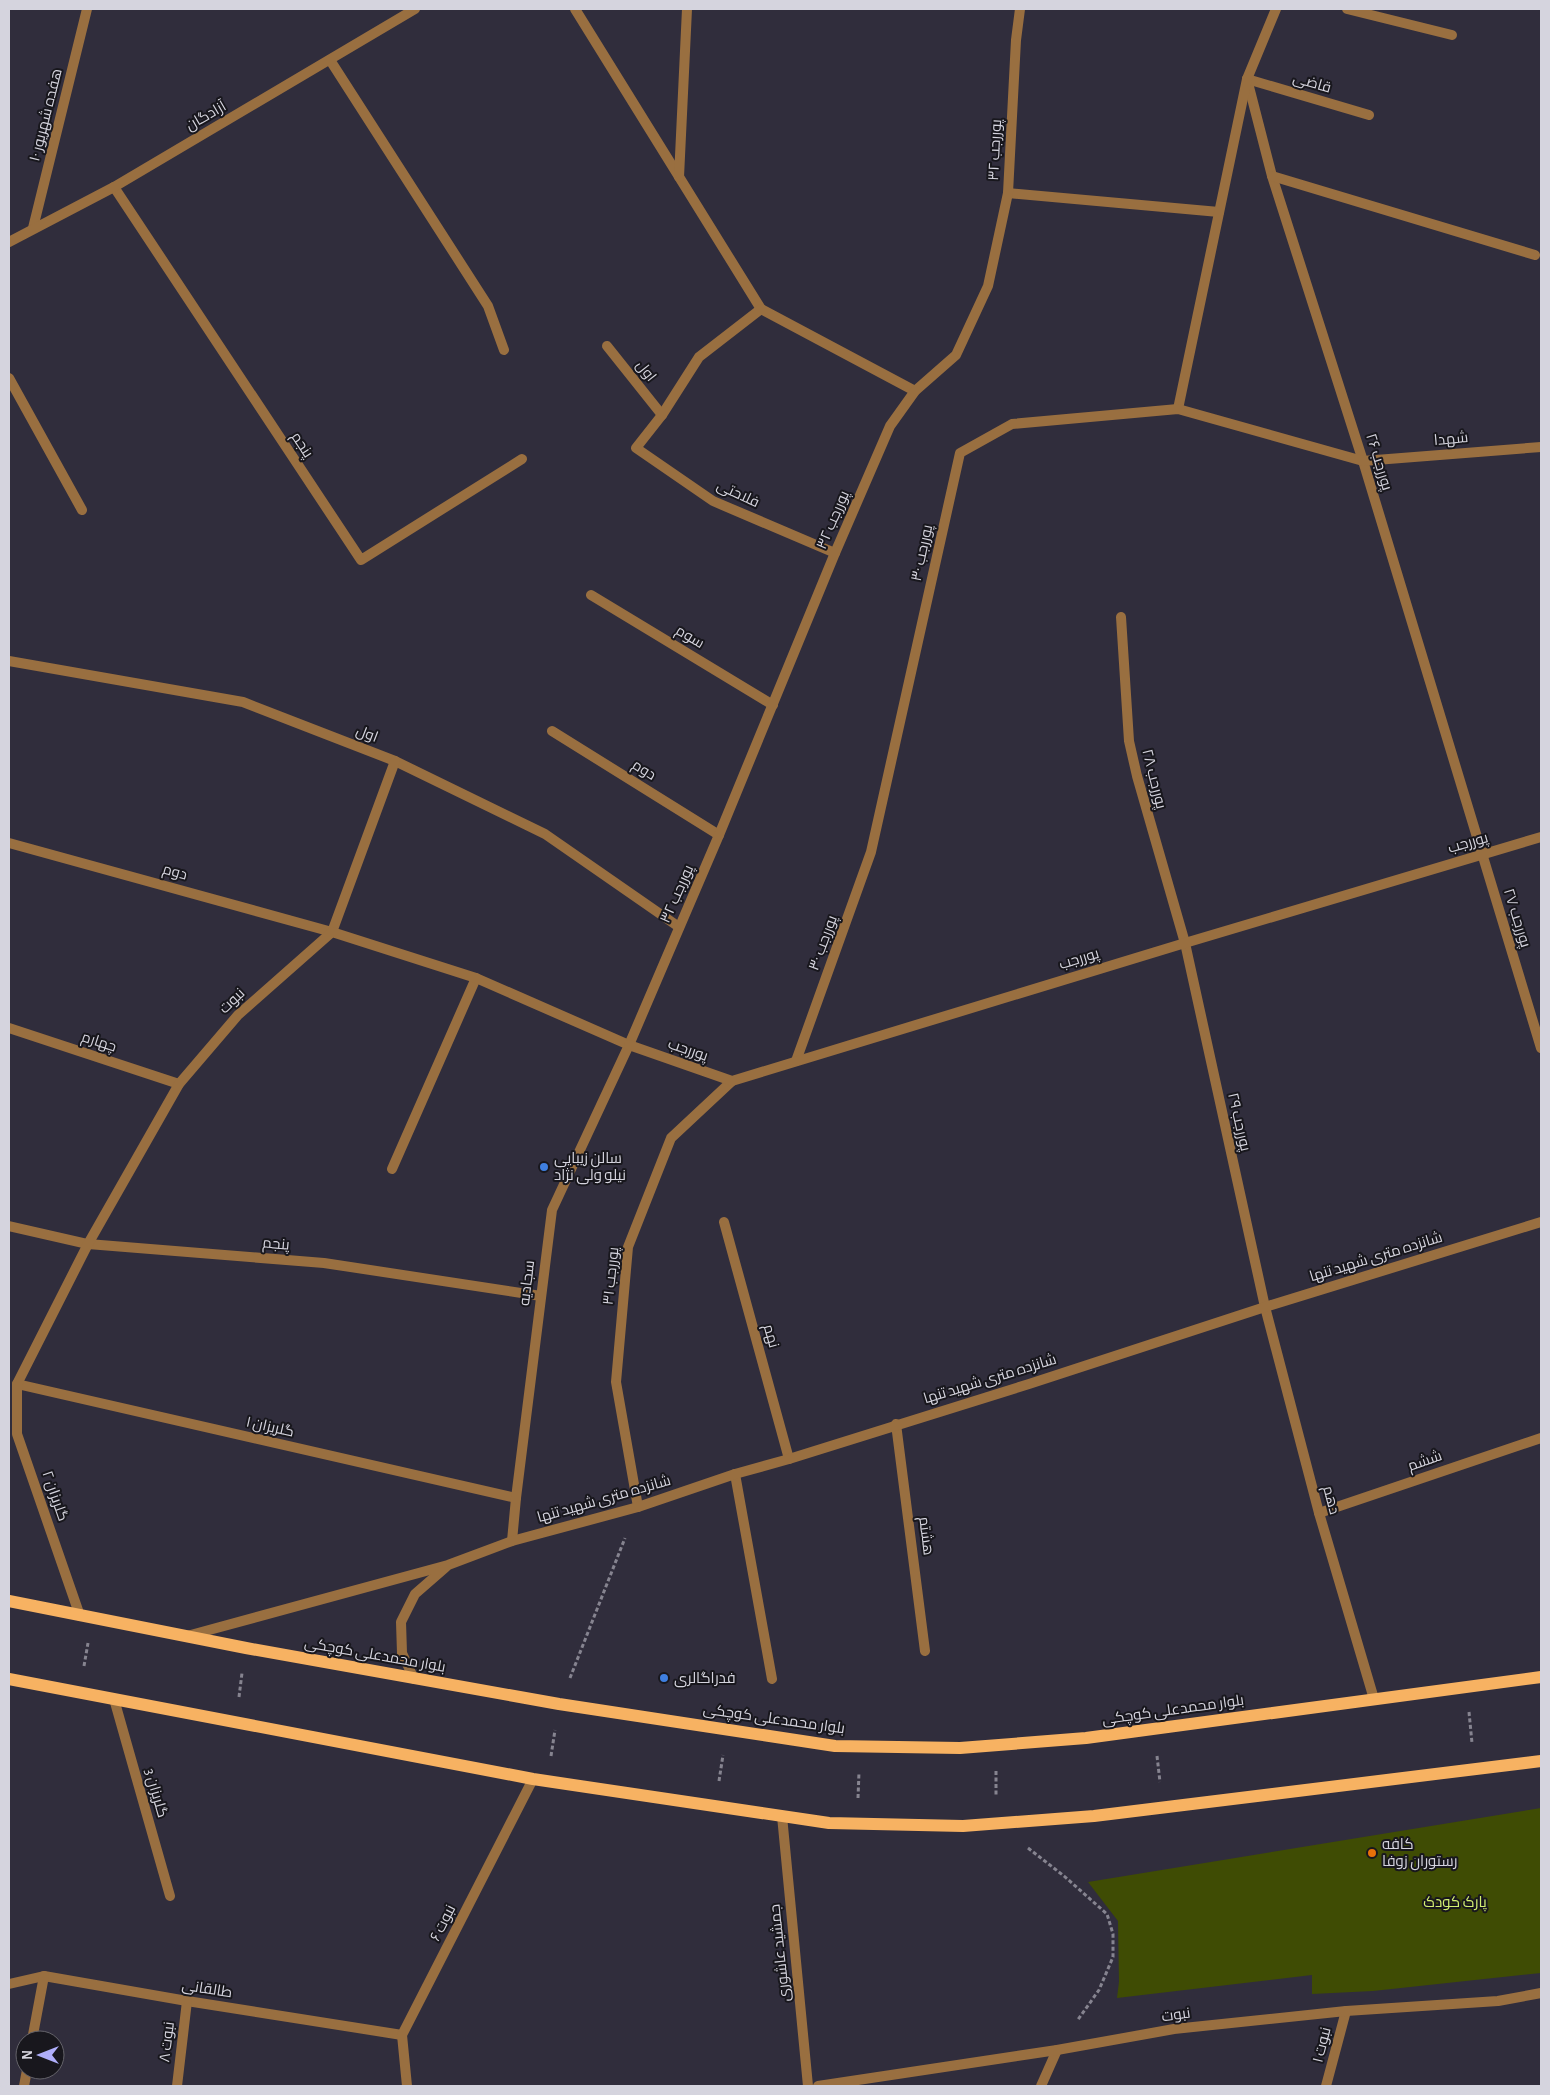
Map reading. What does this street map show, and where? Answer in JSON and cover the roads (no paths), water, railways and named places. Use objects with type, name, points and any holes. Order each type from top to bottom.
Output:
[{"type":"main road","name":"بلوار محمدعلی کوچکی","points":[[9,1601],[414,1679],[559,1704],[835,1746],[960,1748],[1086,1738],[1541,1676]]},
{"type":"main road","points":[[9,1679],[533,1779],[829,1823],[963,1826],[996,1824],[1163,1808],[1541,1761]]},
{"type":"street","name":"هفده شهریور ۱۰","points":[[33,228],[87,9]]},
{"type":"street","name":"آزادگان","points":[[9,242],[114,187],[416,9]]},
{"type":"street","points":[[575,9],[761,309],[915,391]]},
{"type":"street","points":[[680,177],[687,9]]},
{"type":"street","name":"پوررجب ۳۲","points":[[629,1045],[720,835],[835,553],[890,426],[915,391],[956,355],[988,286],[1008,193],[1016,40],[1020,9]]},
{"type":"street","points":[[1178,409],[1247,79],[1276,9]]},
{"type":"street","points":[[1347,9],[1452,35]]},
{"type":"street","points":[[330,60],[488,306],[504,350]]},
{"type":"street","name":"قاضی","points":[[1247,79],[1369,115]]},
{"type":"street","name":"پوررجب ۲۶","points":[[1247,79],[1272,176],[1363,461],[1482,854]]},
{"type":"street","points":[[1272,176],[1535,255]]},
{"type":"street","name":"پنجم","points":[[114,187],[360,560],[522,459]]},
{"type":"street","points":[[1008,193],[1219,212]]},
{"type":"street","points":[[662,415],[698,357],[761,309]]},
{"type":"street","name":"اول","points":[[607,346],[662,415]]},
{"type":"street","points":[[9,378],[82,510]]},
{"type":"street","name":"پوررجب ۳۰","points":[[796,1061],[871,852],[960,453],[1012,424],[1178,409],[1363,461]]},
{"type":"street","name":"فلاحتی","points":[[662,415],[636,448],[713,500],[835,553]]},
{"type":"street","name":"شهدا","points":[[1363,461],[1541,446]]},
{"type":"street","name":"سوم","points":[[591,595],[773,705]]},
{"type":"street","name":"پوررجب ۲۸","points":[[1121,617],[1129,741],[1184,943]]},
{"type":"street","name":"اول","points":[[9,661],[243,702],[396,761],[545,834],[679,927]]},
{"type":"street","name":"دوم","points":[[552,732],[720,835]]},
{"type":"street","points":[[396,761],[332,932],[476,978],[629,1045]]},
{"type":"street","name":"پوررجب","points":[[629,1045],[732,1081],[1184,943],[1541,837]]},
{"type":"street","name":"دوم","points":[[9,843],[332,932]]},
{"type":"street","name":"پوررجب ۲۷","points":[[1482,854],[1541,1048]]},
{"type":"street","name":"نبوت","points":[[17,1384],[88,1244],[179,1084],[238,1015],[332,932]]},
{"type":"street","name":"پوررجب ۲۹","points":[[1184,943],[1265,1306]]},
{"type":"street","points":[[392,1169],[476,978]]},
{"type":"street","name":"چهارم","points":[[9,1028],[179,1084]]},
{"type":"street","name":"سجادیه","points":[[512,1541],[552,1210],[629,1045]]},
{"type":"street","name":"پوررجب ۳۱","points":[[638,1506],[616,1382],[628,1247],[671,1138],[732,1081]]},
{"type":"street","name":"نهم","points":[[724,1222],[789,1459]]},
{"type":"street","name":"شانزده متری شهید تنها","points":[[448,1565],[512,1541],[638,1506],[735,1474],[789,1459],[1038,1381],[1265,1306],[1541,1222]]},
{"type":"street","name":"پنجم","points":[[9,1226],[88,1244],[324,1263],[541,1296]]},
{"type":"street","name":"دهم","points":[[1265,1306],[1319,1513],[1374,1699]]},
{"type":"street","name":"گلریزان ۱","points":[[17,1384],[516,1498]]},
{"type":"street","name":"گلریزان ۲","points":[[17,1384],[18,1434],[86,1617]]},
{"type":"street","name":"هشتم","points":[[896,1424],[925,1651]]},
{"type":"street","name":"ششم","points":[[1319,1513],[1541,1438]]},
{"type":"street","points":[[735,1474],[772,1679]]},
{"type":"street","points":[[185,1636],[448,1565]]},
{"type":"street","points":[[414,1679],[402,1653],[401,1622],[414,1594],[448,1565]]},
{"type":"street","name":"گلریزان 3","points":[[114,1699],[170,1896]]},
{"type":"street","name":"نبوت ۶","points":[[402,2035],[533,1779]]},
{"type":"street","name":"جمشید عاشوری","points":[[782,1816],[808,2086]]},
{"type":"street","points":[[34,2030],[44,1976]]},
{"type":"street","name":"طالقانی","points":[[9,1984],[44,1976],[402,2035]]},
{"type":"street","name":"نبوت","points":[[818,2086],[1057,2050],[1174,2029],[1346,2011],[1498,2001],[1541,1993]]},
{"type":"street","name":"نبوت ۸","points":[[177,2086],[187,2001]]},
{"type":"street","name":"نبوت ۱","points":[[1326,2086],[1346,2011]]},
{"type":"street","points":[[402,2035],[407,2086]]},
{"type":"street","points":[[1041,2086],[1057,2050]]},
{"type":"place","name":"سالن زیبایی نیلو ولی نژاد","points":[[544,1167]]},
{"type":"place","name":"فدراگالری","points":[[664,1678]]},
{"type":"place","name":"کافه رستوران زوفا","points":[[1372,1853]]},
{"type":"park label","name":"پارک کودک","points":[[1455,1902]]}]
